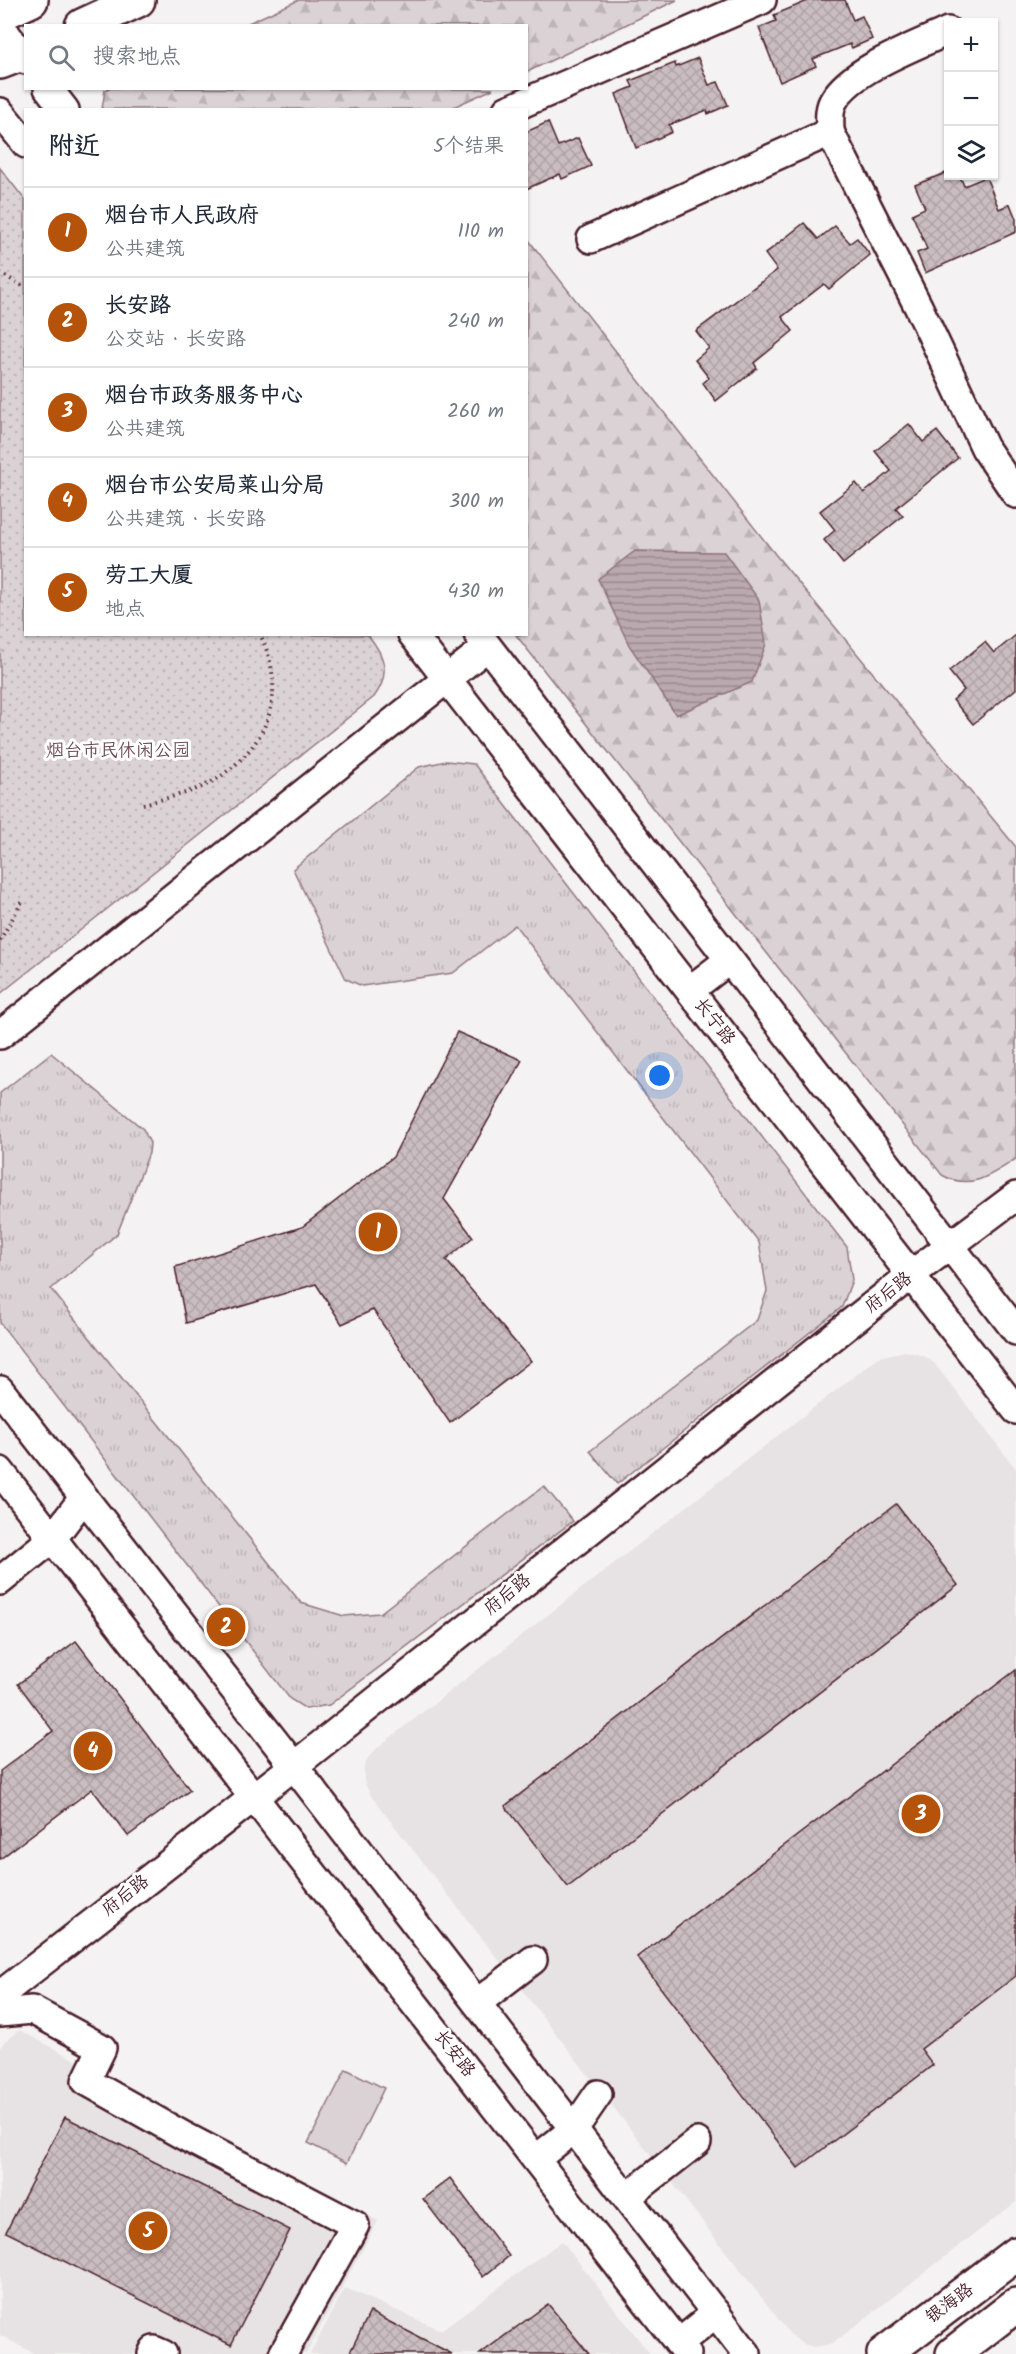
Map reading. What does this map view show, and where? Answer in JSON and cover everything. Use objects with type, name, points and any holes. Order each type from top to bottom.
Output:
[{"type":"main road","points":[[0,14],[31,0]]},
{"type":"main road","points":[[86,24],[138,0]]},
{"type":"main road","name":"银海路","points":[[884,2354],[1016,2254]]},
{"type":"main road","points":[[953,2354],[1016,2304]]},
{"type":"street","points":[[512,108],[762,0]]},
{"type":"street","points":[[0,26],[18,57]]},
{"type":"street","points":[[944,33],[880,62],[855,78],[834,100],[830,115],[830,132],[919,308],[985,448],[1016,494]]},
{"type":"street","points":[[49,90],[63,108]]},
{"type":"street","points":[[0,111],[24,141]]},
{"type":"street","points":[[591,239],[830,132]]},
{"type":"street","name":"长宁路","points":[[414,636],[1016,1410]]},
{"type":"street","points":[[0,1035],[447,679],[483,640],[1016,1331]]},
{"type":"street","points":[[690,990],[729,960]]},
{"type":"street","name":"府后路","points":[[0,1995],[294,1766],[912,1274],[1016,1196]]},
{"type":"street","points":[[0,1390],[294,1766],[747,2354]]},
{"type":"street","name":"长安路","points":[[0,1471],[683,2349]]},
{"type":"street","points":[[0,1581],[53,1538],[84,1497]]},
{"type":"street","points":[[477,2003],[533,1960]]},
{"type":"street","points":[[0,2013],[32,2010],[102,2048],[86,2081],[184,2136],[355,2226],[284,2354]]},
{"type":"street","points":[[536,2159],[574,2129],[598,2094]]},
{"type":"street","points":[[627,2197],[696,2142]]},
{"type":"street","points":[[683,2349],[716,2313]]},
{"type":"street","points":[[152,2354],[154,2350],[163,2354]]},
{"type":"path","points":[[0,273],[24,287]]},
{"type":"path","points":[[143,804],[196,789],[225,774],[257,743],[272,713],[274,692],[269,652],[261,636]]},
{"type":"path","points":[[0,940],[22,902]]},
{"type":"shaded area","points":[[635,551],[724,552],[759,600],[766,644],[752,682],[676,715],[629,645],[598,579]]},
{"type":"shaded area","points":[[905,1351],[924,1356],[934,1363],[1016,1469],[1016,2202],[832,2344],[814,2347],[801,2343],[790,2334],[371,1796],[364,1781],[364,1768],[368,1758],[377,1748],[879,1357]]},
{"type":"shaded area","points":[[19,2030],[378,2221],[306,2354],[35,2354],[0,2335],[0,2048]]},
{"type":"shaded area","points":[[562,2241],[650,2354],[310,2354],[345,2288],[441,2330]]},
{"type":"green space","points":[[299,0],[677,0],[528,72],[528,24],[246,24]]},
{"type":"green space","points":[[105,90],[491,90],[451,108],[102,108]]},
{"type":"green space","name":"烟台市民休闲公园","points":[[0,168],[24,199],[24,636],[369,636],[382,658],[384,673],[383,681],[374,697],[0,994]]},
{"type":"green space","points":[[528,239],[775,554],[1016,847],[1016,1159],[981,1179],[962,1182],[942,1175],[517,636],[528,636]]},
{"type":"green space","points":[[446,761],[474,764],[847,1247],[852,1280],[842,1307],[617,1484],[590,1451],[757,1320],[767,1291],[759,1242],[515,925],[453,973],[362,986],[346,979],[293,869],[419,767]]},
{"type":"green space","points":[[51,1053],[143,1129],[150,1143],[149,1153],[117,1234],[51,1289],[301,1603],[344,1616],[380,1613],[544,1486],[573,1521],[329,1705],[306,1709],[290,1699],[0,1323],[0,1093]]},
{"type":"green space","points":[[346,2069],[384,2088],[347,2163],[308,2143]]},
{"type":"building","points":[[810,0],[845,0],[853,20],[862,16],[872,39],[852,48],[850,44],[813,59],[816,66],[780,82],[759,28],[776,21],[774,15]]},
{"type":"building","points":[[698,58],[709,85],[718,82],[728,105],[708,114],[707,110],[669,125],[672,132],[636,148],[616,94],[633,87],[630,81],[675,63],[676,67]]},
{"type":"building","points":[[548,122],[558,146],[578,138],[591,166],[562,179],[560,174],[528,188],[528,131]]},
{"type":"building","points":[[944,174],[944,180],[962,180],[964,186],[979,180],[987,180],[999,209],[1010,204],[1016,219],[1016,232],[925,273],[917,253],[927,249],[912,214],[925,208],[915,185]]},
{"type":"building","points":[[804,223],[818,239],[835,226],[850,243],[857,238],[870,255],[829,289],[824,284],[782,317],[793,331],[754,363],[757,368],[716,401],[703,383],[709,378],[695,360],[709,348],[696,331],[777,270],[765,254]]},
{"type":"building","points":[[909,424],[923,442],[937,431],[958,458],[896,508],[903,516],[843,564],[824,540],[835,530],[820,511],[856,483],[864,493],[891,471],[875,451]]},
{"type":"building","points":[[1016,635],[1016,689],[973,724],[953,700],[964,690],[949,671],[985,642],[994,653]]},
{"type":"building","points":[[457,1032],[522,1060],[444,1199],[473,1237],[446,1260],[531,1361],[450,1423],[373,1310],[342,1324],[316,1284],[186,1323],[175,1267],[302,1227],[393,1157]]},
{"type":"building","points":[[896,1504],[958,1585],[568,1887],[505,1806]]},
{"type":"building","points":[[76,1641],[190,1790],[128,1836],[92,1789],[0,1859],[0,1771],[53,1731],[18,1684]]},
{"type":"building","points":[[1016,1670],[1016,1976],[921,2049],[933,2065],[798,2168],[637,1957]]},
{"type":"building","points":[[65,2117],[290,2230],[231,2345],[6,2232]]},
{"type":"building","points":[[450,2178],[509,2256],[483,2277],[423,2199]]},
{"type":"building","points":[[548,2304],[589,2354],[480,2354]]},
{"type":"building","points":[[370,2312],[452,2354],[349,2354]]},
{"type":"place","name":"烟台市人民政府","points":[[378,1232]]},
{"type":"place","name":"长安路","points":[[226,1627]]},
{"type":"place","name":"烟台市公安局莱山分局","points":[[93,1751]]},
{"type":"place","name":"烟台市政务服务中心","points":[[921,1814]]},
{"type":"place","name":"劳工大厦","points":[[148,2231]]}]
